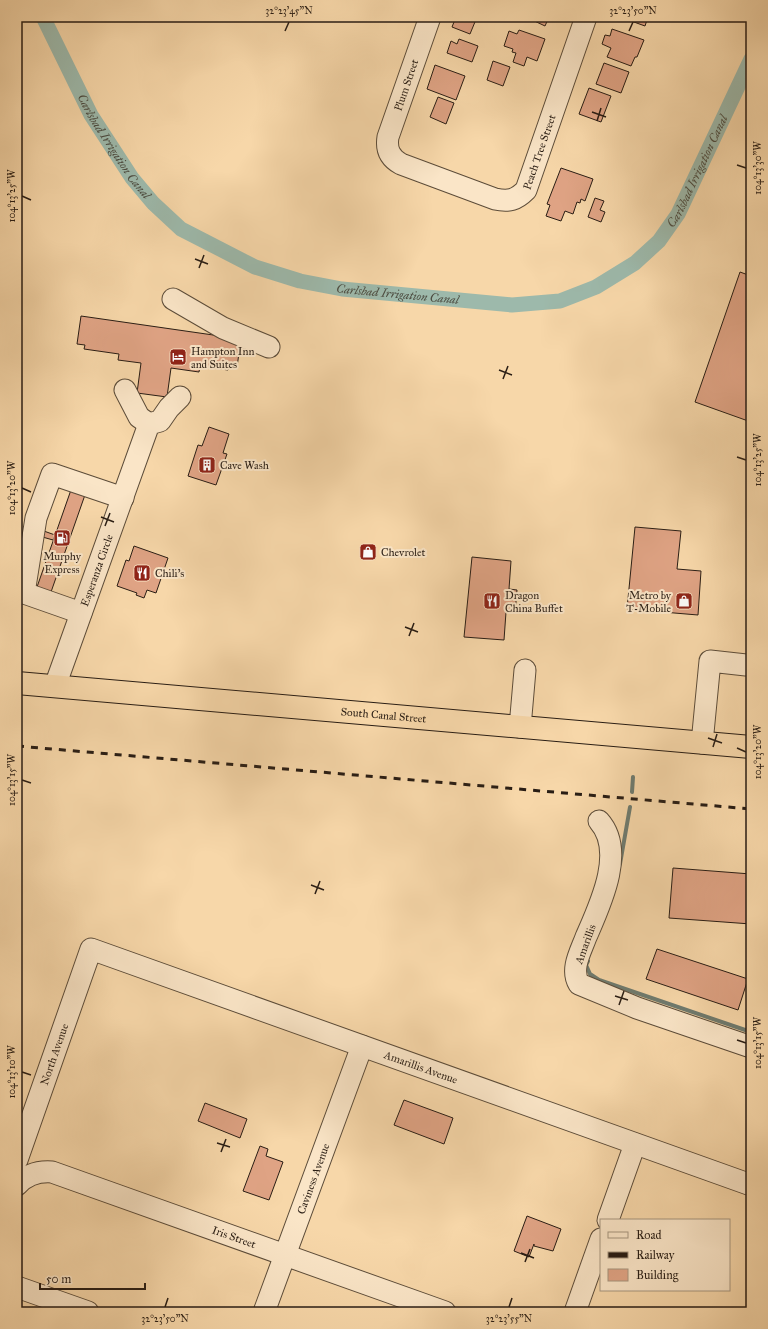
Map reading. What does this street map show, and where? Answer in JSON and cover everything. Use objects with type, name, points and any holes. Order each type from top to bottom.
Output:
[{"type":"highway","name":"South Canal Street","points":[[17,683],[751,747]]},
{"type":"street","name":"Plum Street","points":[[390,153],[387,146],[388,137],[430,17]]},
{"type":"street","name":"Peach Tree Street","points":[[390,153],[393,160],[401,164],[495,199],[506,202],[518,198],[526,190],[586,17]]},
{"type":"street","points":[[173,299],[223,328],[269,348]]},
{"type":"street","points":[[125,390],[139,417],[148,427],[160,421],[169,408],[180,397]]},
{"type":"street","name":"Esperanza Circle","points":[[55,686],[148,427]]},
{"type":"street","points":[[81,613],[24,593],[36,518],[52,474],[123,498]]},
{"type":"street","points":[[702,743],[710,661],[746,665]]},
{"type":"street","points":[[520,727],[526,670]]},
{"type":"street","name":"Amarillis","points":[[599,821],[606,829],[611,843],[610,866],[593,920],[578,957],[575,970],[576,978],[579,984],[637,1008],[751,1047]]},
{"type":"street","name":"Amarillis Avenue","points":[[91,949],[751,1186]]},
{"type":"street","name":"North Avenue","points":[[19,1175],[91,949]]},
{"type":"street","name":"Caviness Avenue","points":[[264,1312],[362,1046]]},
{"type":"street","points":[[608,1219],[635,1144]]},
{"type":"street","name":"Iris Street","points":[[19,1175],[52,1172],[445,1312]]},
{"type":"street","points":[[575,1312],[600,1242]]},
{"type":"street","points":[[17,1286],[88,1312]]},
{"type":"building","points":[[456,17],[477,17],[470,34],[452,27]]},
{"type":"building","points":[[526,17],[549,17],[545,26]]},
{"type":"building","points":[[620,17],[648,17],[645,26]]},
{"type":"building","points":[[612,29],[644,40],[637,57],[635,57],[631,66],[607,57],[611,48],[602,44],[605,35],[610,36]]},
{"type":"building","points":[[519,30],[545,39],[537,61],[527,57],[524,66],[513,62],[516,53],[512,52],[513,49],[504,46],[509,31],[517,34]]},
{"type":"building","points":[[459,39],[478,46],[472,62],[447,53],[451,41],[457,44]]},
{"type":"building","points":[[493,61],[510,67],[503,86],[487,80]]},
{"type":"building","points":[[604,63],[629,72],[621,93],[596,84]]},
{"type":"building","points":[[435,65],[465,76],[456,100],[427,89]]},
{"type":"building","points":[[589,88],[611,96],[601,122],[579,114]]},
{"type":"building","points":[[438,97],[454,103],[446,124],[430,117]]},
{"type":"building","points":[[561,168],[593,179],[585,201],[581,199],[580,203],[577,202],[573,214],[565,211],[561,221],[546,216],[550,205],[547,204]]},
{"type":"building","points":[[595,198],[604,201],[600,210],[605,212],[601,222],[588,217]]},
{"type":"building","points":[[740,272],[751,276],[751,422],[695,402]]},
{"type":"building","name":"Hampton Inn and Suites","points":[[81,316],[241,339],[237,367],[229,366],[228,370],[200,366],[199,372],[171,368],[167,397],[137,393],[141,363],[118,360],[119,354],[84,349],[85,345],[77,344]]},
{"type":"building","name":"Cave Wash","points":[[209,427],[229,434],[223,453],[227,454],[216,485],[188,476],[198,445],[202,446]]},
{"type":"building","name":"Murphy Express","points":[[72,487],[86,492],[51,592],[37,587]]},
{"type":"building","points":[[635,527],[681,531],[677,569],[701,571],[698,615],[627,609]]},
{"type":"building","points":[[41,530],[55,535],[53,540],[39,536]]},
{"type":"building","name":"Chili's","points":[[134,546],[168,558],[156,593],[147,590],[144,598],[136,595],[137,593],[117,586],[126,560],[129,561]]},
{"type":"building","name":"Dragon China Buffet","points":[[472,557],[511,561],[509,589],[517,590],[515,613],[506,612],[504,640],[464,637]]},
{"type":"building","points":[[673,868],[751,874],[751,924],[669,918]]},
{"type":"building","points":[[657,949],[748,979],[738,1010],[646,979]]},
{"type":"building","points":[[404,1100],[453,1118],[444,1144],[394,1125]]},
{"type":"building","points":[[205,1103],[247,1119],[240,1138],[198,1121]]},
{"type":"building","points":[[260,1146],[268,1149],[266,1156],[283,1162],[269,1200],[243,1191]]},
{"type":"building","points":[[527,1216],[561,1229],[553,1251],[534,1246],[534,1244],[529,1257],[514,1251]]},
{"type":"waterway","name":"Carlsbad Irrigation Canal","points":[[43,17],[91,115],[132,178],[153,203],[181,229],[255,267],[300,281],[342,289],[512,305],[560,301],[596,287],[635,263],[659,241],[678,214],[751,59]]},
{"type":"waterway","points":[[632,792],[633,777]]},
{"type":"waterway","points":[[620,864],[630,807]]},
{"type":"waterway","points":[[588,961],[586,965],[590,974],[599,980],[751,1032]]},
{"type":"railway","points":[[17,746],[751,809]]},
{"type":"place","name":"Hampton Inn and Suites","points":[[178,357]]},
{"type":"place","name":"Cave Wash","points":[[207,465]]},
{"type":"place","name":"Murphy Express","points":[[62,538]]},
{"type":"place","name":"Chevrolet","points":[[368,552]]},
{"type":"place","name":"Chili's","points":[[142,573]]},
{"type":"place","name":"Dragon China Buffet","points":[[492,601]]},
{"type":"place","name":"Metro by T-Mobile","points":[[684,601]]}]
